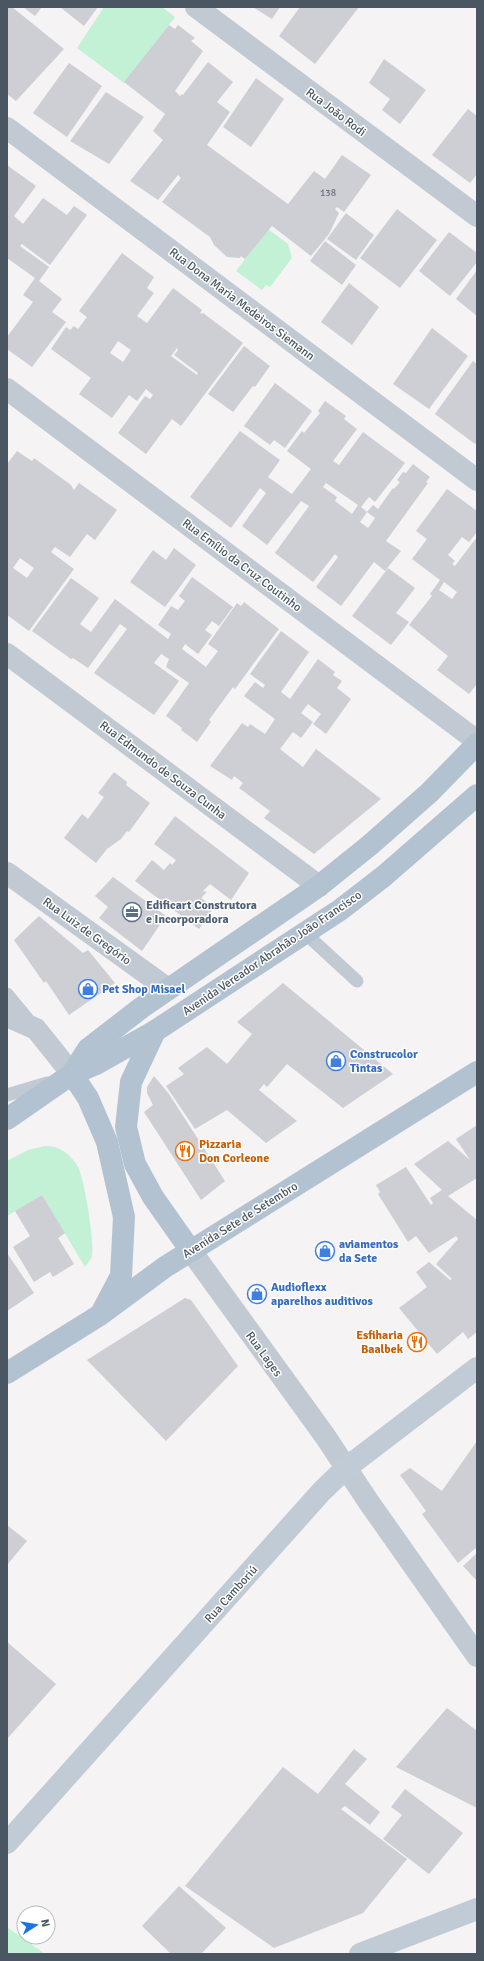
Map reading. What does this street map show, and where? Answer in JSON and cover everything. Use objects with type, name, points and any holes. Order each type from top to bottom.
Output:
[{"type":"main road","name":"Avenida Vereador Abrahão João Francisco","points":[[72,1074],[88,1049],[168,989],[319,886],[370,845],[429,792],[477,742]]},
{"type":"main road","name":"Avenida Vereador Abrahão João Francisco","points":[[7,1119],[72,1074],[98,1063],[155,1031],[306,934],[384,876],[477,795]]},
{"type":"main road","points":[[319,886],[340,910]]},
{"type":"main road","name":"Rua Lages","points":[[155,1031],[131,1082],[126,1127],[135,1164],[153,1197],[191,1251]]},
{"type":"main road","name":"Avenida Sete de Setembro","points":[[7,1373],[100,1315],[165,1267],[477,1072]]},
{"type":"main road","points":[[72,1074],[88,1098],[107,1142],[124,1217],[121,1276],[100,1315]]},
{"type":"street","name":"Rua João Rodi","points":[[196,7],[477,216]]},
{"type":"street","name":"Rua Dona Maria Medeiros Siemann","points":[[7,128],[477,480]]},
{"type":"street","name":"Rua Emílio da Cruz Coutinho","points":[[7,389],[477,742]]},
{"type":"street","name":"Rua Edmundo de Souza Cunha","points":[[7,654],[319,886]]},
{"type":"street","name":"Rua Luiz de Gregório","points":[[7,873],[168,989]]},
{"type":"street","points":[[7,1016],[36,1029],[72,1074]]},
{"type":"street","name":"Rua Lages","points":[[191,1251],[346,1468],[477,1656]]},
{"type":"street","name":"Rua Camboriú","points":[[7,1843],[322,1491],[346,1468],[477,1368]]},
{"type":"street","points":[[360,1954],[477,1909]]},
{"type":"lane","points":[[306,934],[357,981]]},
{"type":"lane","points":[[7,994],[36,1029]]},
{"type":"lane","points":[[7,1095],[22,1092],[72,1074]]},
{"type":"green space","points":[[104,7],[162,7],[175,17],[124,83],[77,48]]},
{"type":"green space","points":[[268,229],[288,244],[292,258],[270,287],[266,285],[262,290],[236,271]]},
{"type":"green space","points":[[45,1146],[55,1147],[63,1151],[71,1157],[80,1171],[88,1210],[93,1249],[92,1256],[85,1267],[42,1195],[7,1216],[7,1161],[28,1150]]},
{"type":"green space","points":[[7,1927],[16,1933],[16,1945],[32,1945],[45,1954],[7,1954]]},
{"type":"building","points":[[7,7],[12,7],[64,49],[16,101],[7,94]]},
{"type":"building","points":[[23,7],[42,7],[35,16]]},
{"type":"building","points":[[60,7],[98,7],[84,26]]},
{"type":"building","points":[[253,7],[280,7],[272,19]]},
{"type":"building","points":[[300,7],[359,7],[315,64],[279,36]]},
{"type":"building","points":[[169,25],[175,29],[178,25],[195,38],[191,41],[203,51],[175,91],[180,96],[182,94],[183,95],[208,62],[233,82],[217,102],[230,112],[207,145],[288,204],[314,171],[325,179],[342,155],[371,175],[344,212],[337,207],[335,209],[339,213],[329,234],[311,256],[272,226],[245,259],[241,256],[240,258],[227,257],[214,245],[210,237],[162,202],[181,178],[178,175],[158,200],[130,181],[163,140],[153,131],[165,114],[124,82]]},
{"type":"building","points":[[384,59],[426,90],[400,124],[382,110],[390,99],[369,83]]},
{"type":"building","points":[[69,63],[102,86],[67,137],[33,113]]},
{"type":"building","points":[[256,78],[284,99],[251,147],[223,127]]},
{"type":"building","points":[[106,92],[144,117],[109,164],[70,141]]},
{"type":"building","points":[[468,109],[477,116],[477,174],[470,183],[432,155]]},
{"type":"building","points":[[7,165],[36,186],[14,216],[23,224],[43,198],[67,215],[74,206],[87,215],[50,265],[22,244],[20,246],[49,267],[39,281],[62,299],[52,312],[66,322],[32,367],[7,349],[7,337],[33,302],[23,295],[35,278],[7,258]]},
{"type":"building","points":[[397,209],[437,240],[400,288],[360,258]]},
{"type":"building","points":[[346,213],[374,235],[356,260],[327,239]]},
{"type":"building","points":[[449,232],[477,253],[477,262],[450,296],[419,271]]},
{"type":"building","points":[[325,241],[356,265],[342,285],[310,261]]},
{"type":"building","points":[[122,253],[154,277],[147,288],[154,293],[137,316],[147,323],[173,288],[202,310],[200,313],[203,313],[243,343],[181,426],[172,419],[146,454],[118,433],[145,396],[150,399],[153,395],[146,389],[137,401],[129,395],[112,418],[79,394],[91,378],[51,349],[66,327],[70,330],[74,326],[78,329],[87,317],[79,311]],"holes":[[[118,341],[131,350],[123,362],[110,353]],[[177,348],[178,350],[174,355],[198,373],[197,375],[171,356]]]},
{"type":"building","points":[[477,270],[477,316],[456,299]]},
{"type":"building","points":[[349,283],[379,307],[352,345],[321,322]]},
{"type":"building","points":[[432,328],[468,356],[429,409],[393,384]]},
{"type":"building","points":[[244,346],[270,366],[255,387],[253,386],[233,412],[208,394]]},
{"type":"building","points":[[473,361],[477,364],[477,441],[475,444],[435,414]]},
{"type":"building","points":[[275,383],[312,411],[285,448],[274,440],[270,445],[244,426]]},
{"type":"building","points":[[325,401],[346,416],[344,419],[357,429],[333,461],[339,465],[363,432],[405,463],[375,502],[369,497],[361,507],[367,512],[373,505],[378,509],[393,488],[394,489],[400,482],[397,480],[403,472],[406,473],[413,464],[430,477],[426,482],[428,483],[386,541],[401,551],[385,571],[374,562],[341,606],[316,587],[338,557],[335,554],[313,582],[275,553],[309,506],[301,501],[267,545],[242,526],[266,493],[260,488],[231,528],[190,497],[240,431],[280,460],[268,477],[292,494],[311,469],[287,451],[302,431],[304,433],[320,413],[318,411]],"holes":[[[326,483],[358,505],[352,514],[335,501],[337,497],[323,487]],[[367,512],[375,518],[368,528],[360,522]]]},
{"type":"building","points":[[17,451],[32,461],[34,458],[71,485],[74,490],[79,483],[117,510],[95,540],[87,534],[70,557],[55,547],[51,552],[74,569],[29,631],[7,615],[7,464]],"holes":[[[20,558],[34,568],[27,578],[13,568]]]},
{"type":"building","points":[[447,489],[477,511],[477,532],[469,542],[462,537],[448,555],[455,561],[452,564],[455,566],[477,537],[477,684],[469,694],[437,670],[448,656],[409,625],[432,596],[430,594],[440,580],[412,559],[427,539],[416,531]],"holes":[[[444,582],[457,592],[452,599],[439,590]]]},
{"type":"building","points":[[174,548],[196,565],[165,607],[130,582],[153,550],[166,560]]},
{"type":"building","points":[[388,568],[415,588],[396,613],[409,622],[391,645],[352,616]]},
{"type":"building","points":[[192,577],[233,607],[219,626],[212,621],[205,630],[212,635],[198,654],[185,644],[182,649],[206,667],[218,651],[208,644],[237,603],[241,606],[244,602],[279,629],[235,689],[233,687],[209,720],[211,722],[197,742],[166,716],[189,683],[166,667],[169,659],[161,654],[154,663],[179,681],[154,715],[94,673],[127,629],[120,624],[88,668],[73,658],[71,659],[32,631],[71,578],[99,598],[80,624],[91,632],[115,599],[168,639],[171,634],[158,625],[171,606],[178,610],[185,601],[179,596]]},
{"type":"building","points":[[281,631],[309,652],[281,692],[290,699],[318,659],[335,672],[333,675],[342,681],[337,688],[351,699],[326,734],[313,724],[321,714],[308,704],[301,713],[313,722],[301,738],[293,732],[280,749],[303,767],[316,749],[381,799],[314,854],[264,818],[270,811],[239,788],[243,783],[234,776],[232,780],[210,766],[242,723],[248,727],[250,724],[265,734],[275,719],[244,696],[255,682],[263,688],[265,685],[250,674]]},
{"type":"building","points":[[114,772],[127,782],[126,785],[150,803],[129,832],[127,831],[121,839],[107,849],[96,863],[64,838],[82,814],[88,819],[104,797],[98,793]]},
{"type":"building","points":[[175,816],[249,873],[231,900],[210,884],[203,891],[207,892],[201,898],[214,907],[199,929],[135,881],[152,860],[164,870],[170,863],[172,865],[176,860],[154,844]]},
{"type":"building","name":"Edificart Construtora e Incorporadora","points":[[113,877],[166,916],[142,951],[99,918],[108,907],[95,896]]},
{"type":"building","points":[[39,916],[83,953],[88,950],[115,983],[69,1015],[46,981],[44,983],[14,940]]},
{"type":"building","points":[[283,983],[393,1074],[343,1108],[287,1064],[267,1087],[264,1084],[259,1090],[297,1121],[266,1143],[227,1110],[195,1129],[166,1086],[184,1074],[178,1068],[207,1047],[227,1064],[252,1034],[237,1022]]},
{"type":"building","points":[[154,1076],[169,1094],[225,1181],[201,1200],[144,1112],[153,1105],[147,1093],[147,1087]]},
{"type":"building","points":[[477,1125],[477,1178],[448,1196],[477,1220],[477,1332],[468,1339],[463,1332],[437,1354],[399,1308],[427,1287],[416,1272],[429,1262],[450,1280],[452,1279],[436,1264],[458,1239],[456,1236],[429,1253],[416,1236],[408,1242],[378,1194],[380,1192],[376,1185],[406,1167],[431,1205],[433,1203],[430,1198],[442,1190],[414,1164],[448,1141],[470,1160],[456,1139]]},
{"type":"building","points":[[42,1195],[65,1233],[58,1238],[74,1264],[53,1277],[50,1272],[34,1282],[13,1247],[30,1236],[15,1211]]},
{"type":"building","points":[[7,1253],[34,1293],[7,1311]]},
{"type":"building","points":[[185,1298],[191,1300],[238,1366],[166,1441],[87,1360]]},
{"type":"building","points":[[477,1441],[477,1547],[458,1563],[422,1514],[426,1511],[400,1475],[410,1468],[442,1491]]},
{"type":"building","points":[[7,1525],[27,1541],[7,1565]]},
{"type":"building","points":[[477,1553],[477,1581],[463,1566]]},
{"type":"building","points":[[7,1642],[56,1684],[7,1739]]},
{"type":"building","points":[[447,1708],[477,1731],[477,1808],[396,1767]]},
{"type":"building","points":[[354,1749],[367,1759],[345,1784],[380,1812],[370,1825],[345,1806],[341,1809],[407,1859],[363,1913],[274,1948],[185,1886],[283,1767],[318,1794]]},
{"type":"building","points":[[405,1789],[463,1833],[429,1874],[383,1839],[402,1815],[391,1807]]},
{"type":"building","points":[[179,1886],[226,1928],[201,1954],[171,1954],[142,1926]]},
{"type":"place","name":"Edificart Construtora e Incorporadora","points":[[132,912]]},
{"type":"place","name":"Pet Shop Misael","points":[[88,989]]},
{"type":"place","name":"Construcolor Tintas","points":[[336,1061]]},
{"type":"place","name":"Pizzaria Don Corleone","points":[[185,1151]]},
{"type":"place","name":"aviamentos da Sete","points":[[325,1251]]},
{"type":"place","name":"Audioflexx aparelhos auditivos","points":[[257,1294]]},
{"type":"place","name":"Esfiharia Baalbek","points":[[417,1342]]}]
